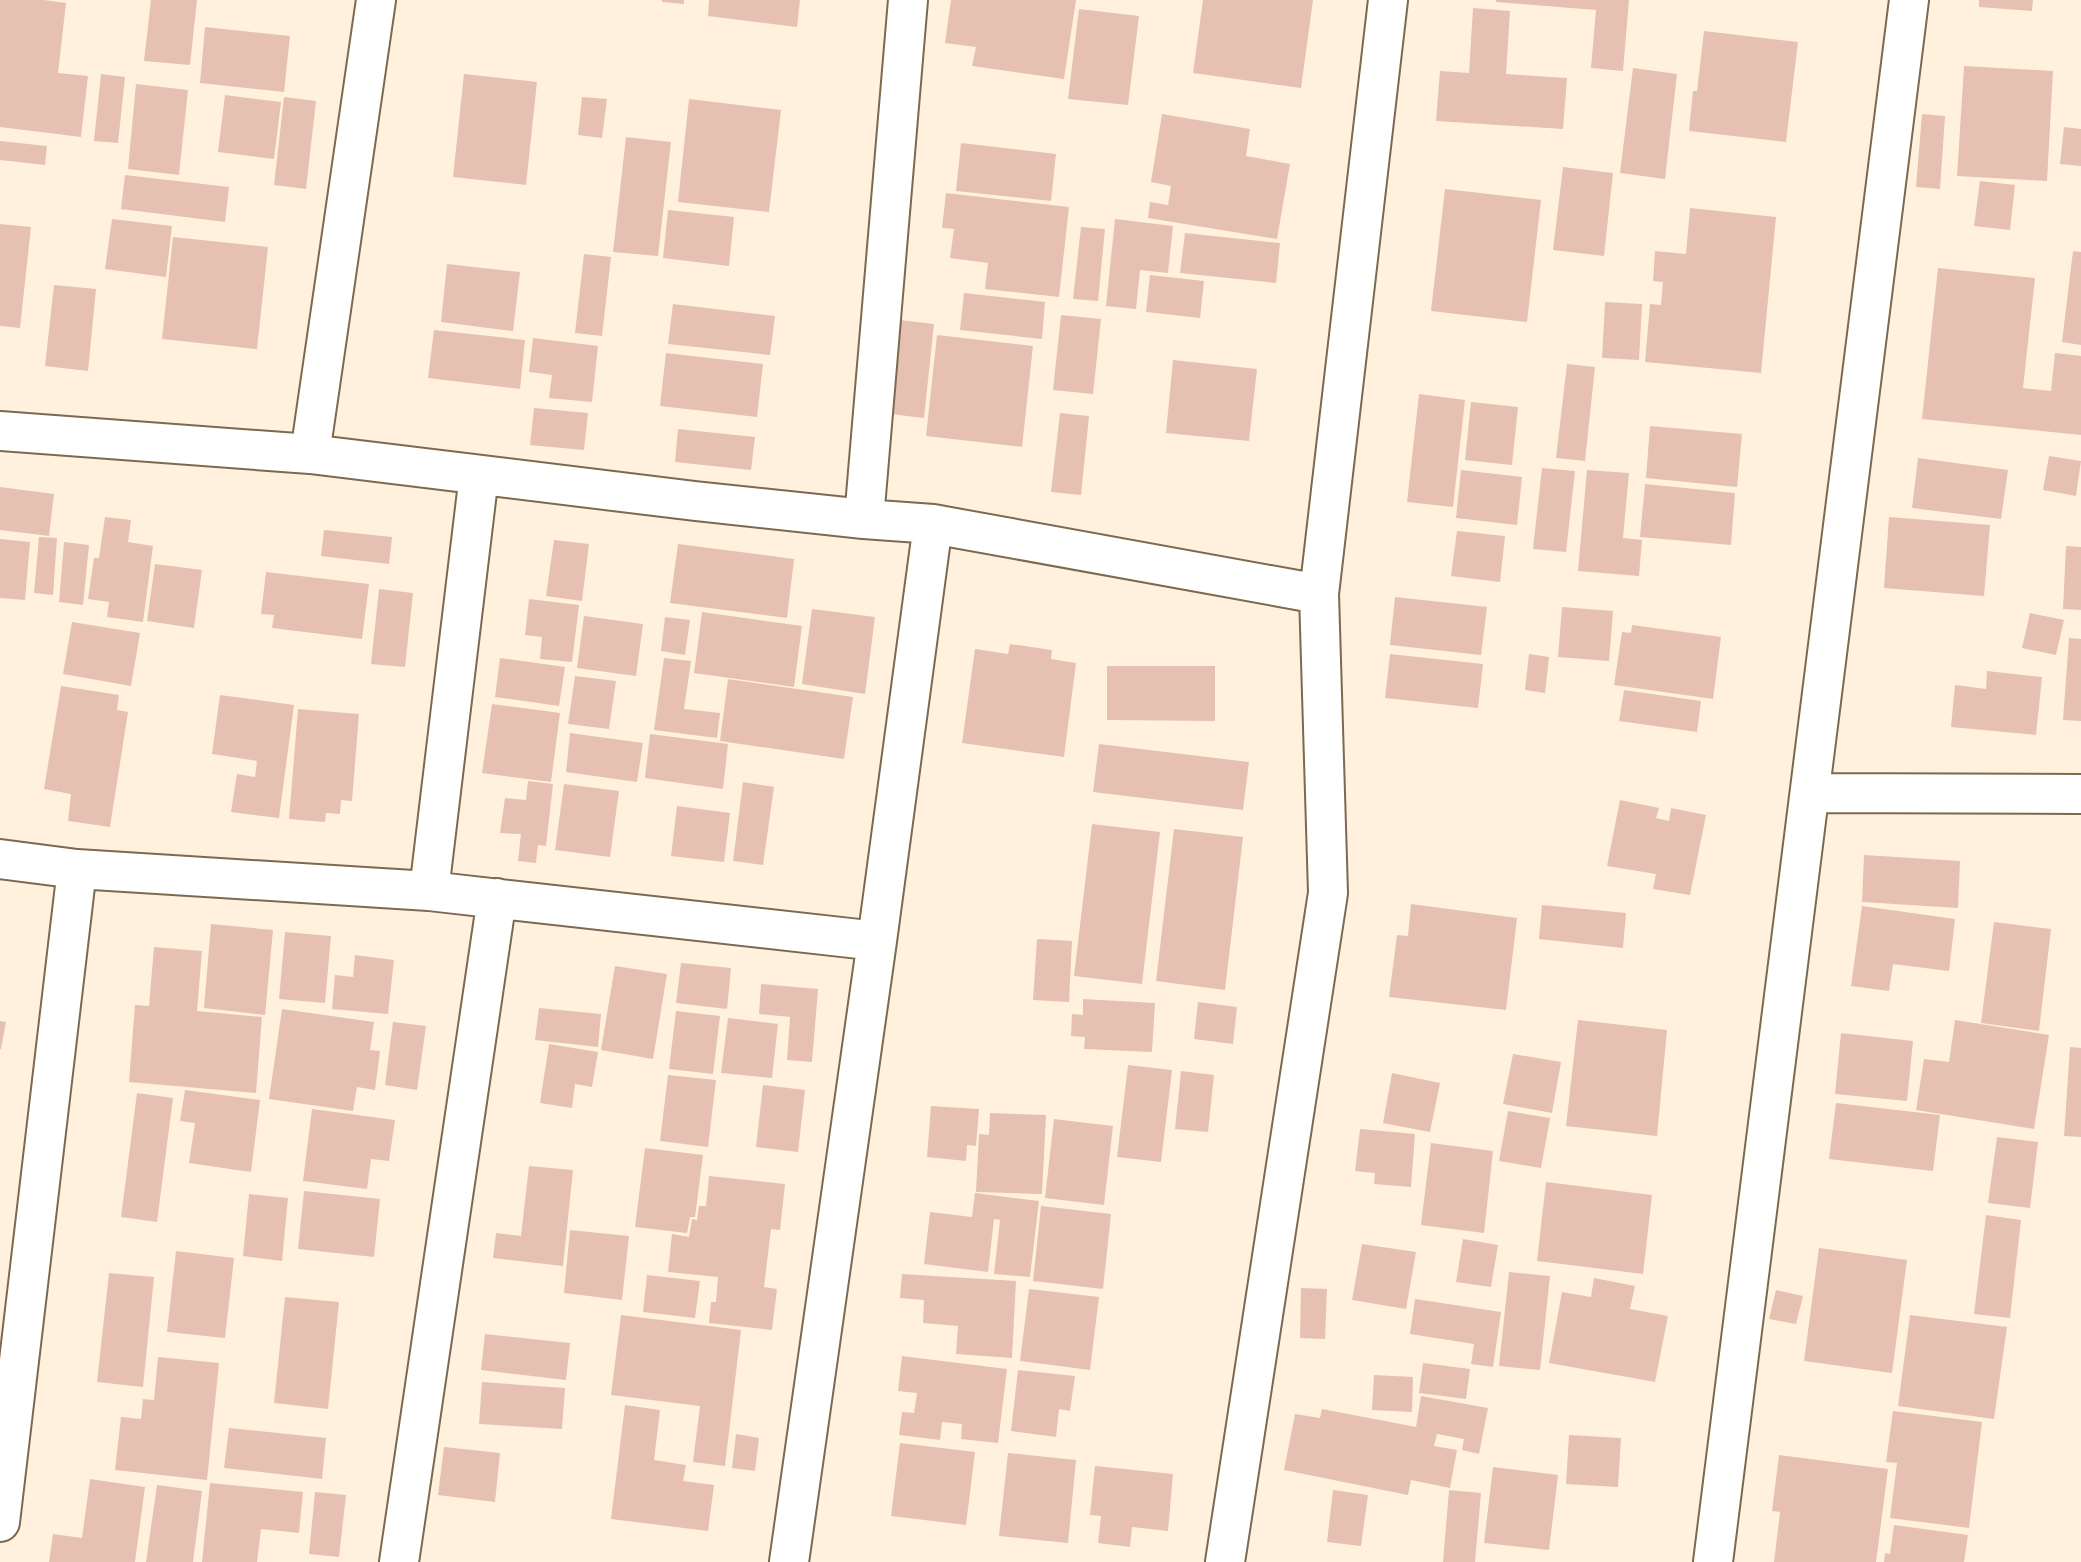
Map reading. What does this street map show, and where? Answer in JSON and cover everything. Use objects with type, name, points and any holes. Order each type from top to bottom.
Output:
[{"type":"street","points":[[310,454],[376,0]]},
{"type":"street","points":[[864,519],[908,0]]},
{"type":"street","points":[[1225,1562],[1328,893],[1319,594],[1388,0]]},
{"type":"street","points":[[1713,1562],[1909,0]]},
{"type":"street","points":[[0,431],[310,454],[864,519],[933,524],[1319,594]]},
{"type":"street","points":[[429,891],[478,475]]},
{"type":"street","points":[[789,1562],[933,524]]},
{"type":"street","points":[[1811,793],[2081,794]]},
{"type":"street","points":[[0,859],[77,869],[429,891],[877,942]]},
{"type":"street","points":[[0,1522],[77,869]]},
{"type":"street","points":[[399,1562],[497,898]]},
{"type":"building","points":[[0,0],[66,3],[58,73],[88,76],[81,137],[0,127]]},
{"type":"building","points":[[151,0],[197,0],[190,65],[144,61]]},
{"type":"building","points":[[684,0],[684,4],[662,2]]},
{"type":"building","points":[[709,0],[800,0],[797,27],[708,16]]},
{"type":"building","points":[[951,0],[1076,0],[1064,79],[972,66],[976,47],[945,43]]},
{"type":"building","points":[[1203,0],[1313,0],[1301,88],[1193,73]]},
{"type":"building","points":[[1496,0],[1629,0],[1623,71],[1591,68],[1596,10]]},
{"type":"building","points":[[1979,0],[2033,0],[2032,11],[1979,7]]},
{"type":"building","points":[[1473,8],[1510,11],[1506,74],[1567,78],[1563,129],[1436,121],[1440,71],[1469,73]]},
{"type":"building","points":[[1079,9],[1139,16],[1128,105],[1068,99]]},
{"type":"building","points":[[205,27],[290,36],[284,92],[200,83]]},
{"type":"building","points":[[1704,31],[1798,42],[1786,142],[1689,131]]},
{"type":"building","points":[[1964,66],[2053,71],[2047,181],[1957,176]]},
{"type":"building","points":[[1633,68],[1677,74],[1665,179],[1620,173]]},
{"type":"building","points":[[101,74],[125,77],[118,143],[94,141]]},
{"type":"building","points":[[464,74],[537,82],[526,185],[453,177]]},
{"type":"building","points":[[136,84],[188,90],[179,175],[128,169]]},
{"type":"building","points":[[225,95],[281,102],[274,159],[218,152]]},
{"type":"building","points":[[284,97],[316,101],[306,189],[274,185]]},
{"type":"building","points":[[582,97],[607,99],[602,138],[578,135]]},
{"type":"building","points":[[689,99],[781,110],[769,212],[678,202]]},
{"type":"building","points":[[1162,114],[1250,129],[1246,156],[1290,164],[1277,239],[1148,218],[1150,202],[1168,205],[1171,186],[1151,182]]},
{"type":"building","points":[[1922,114],[1945,116],[1940,189],[1916,187]]},
{"type":"building","points":[[2064,127],[2081,129],[2081,166],[2060,164]]},
{"type":"building","points":[[626,137],[671,142],[658,256],[613,252]]},
{"type":"building","points":[[0,141],[47,146],[45,165],[0,160]]},
{"type":"building","points":[[961,143],[1056,154],[1051,201],[956,191]]},
{"type":"building","points":[[1563,167],[1613,173],[1604,256],[1553,250]]},
{"type":"building","points":[[125,175],[229,187],[225,222],[121,209]]},
{"type":"building","points":[[1980,181],[2015,185],[2010,230],[1974,226]]},
{"type":"building","points":[[1445,189],[1541,200],[1527,322],[1431,311]]},
{"type":"building","points":[[946,193],[1069,207],[1059,297],[985,289],[988,263],[950,258],[954,229],[942,228]]},
{"type":"building","points":[[1690,208],[1776,217],[1761,373],[1645,362],[1650,304],[1661,305],[1663,282],[1653,281],[1655,251],[1686,254]]},
{"type":"building","points":[[668,210],[734,217],[729,266],[663,258]]},
{"type":"building","points":[[112,219],[172,226],[166,277],[105,269]]},
{"type":"building","points":[[1115,219],[1173,226],[1168,273],[1140,270],[1136,309],[1106,306]]},
{"type":"building","points":[[0,224],[31,227],[20,328],[0,326]]},
{"type":"building","points":[[1081,227],[1105,229],[1098,301],[1073,299]]},
{"type":"building","points":[[1185,233],[1280,243],[1276,283],[1180,273]]},
{"type":"building","points":[[173,237],[268,247],[257,349],[162,339]]},
{"type":"building","points":[[2073,251],[2081,252],[2081,345],[2062,342]]},
{"type":"building","points":[[584,254],[611,257],[602,336],[575,333]]},
{"type":"building","points":[[447,264],[520,272],[513,331],[441,322]]},
{"type":"building","points":[[1938,268],[2035,278],[2023,388],[2051,391],[2055,353],[2081,356],[2081,435],[1922,419]]},
{"type":"building","points":[[1150,275],[1204,281],[1200,318],[1146,312]]},
{"type":"building","points":[[54,285],[96,289],[88,371],[45,366]]},
{"type":"building","points":[[964,293],[1045,302],[1042,339],[960,330]]},
{"type":"building","points":[[1605,302],[1642,304],[1639,360],[1602,358]]},
{"type":"building","points":[[673,304],[775,316],[770,355],[668,344]]},
{"type":"building","points":[[1061,315],[1101,319],[1093,394],[1053,390]]},
{"type":"building","points":[[900,320],[934,324],[924,418],[890,414]]},
{"type":"building","points":[[434,330],[525,340],[520,389],[428,378]]},
{"type":"building","points":[[937,335],[1033,346],[1022,447],[926,436]]},
{"type":"building","points":[[533,338],[598,346],[592,402],[549,398],[552,375],[529,372]]},
{"type":"building","points":[[666,353],[763,364],[757,417],[660,406]]},
{"type":"building","points":[[1173,360],[1257,369],[1249,441],[1166,433]]},
{"type":"building","points":[[1567,364],[1595,367],[1585,461],[1556,458]]},
{"type":"building","points":[[1419,394],[1465,400],[1453,507],[1407,502]]},
{"type":"building","points":[[1471,402],[1518,407],[1512,465],[1465,460]]},
{"type":"building","points":[[534,408],[588,413],[584,450],[530,445]]},
{"type":"building","points":[[1060,413],[1089,416],[1081,495],[1051,492]]},
{"type":"building","points":[[1650,426],[1742,434],[1737,487],[1646,478]]},
{"type":"building","points":[[678,429],[755,437],[751,470],[675,462]]},
{"type":"building","points":[[2049,456],[2081,461],[2076,496],[2043,490]]},
{"type":"building","points":[[1918,458],[2008,470],[2001,519],[1912,508]]},
{"type":"building","points":[[1542,468],[1575,471],[1566,552],[1533,549]]},
{"type":"building","points":[[1461,470],[1522,477],[1517,525],[1456,518]]},
{"type":"building","points":[[1587,470],[1629,473],[1623,538],[1642,540],[1639,576],[1578,571]]},
{"type":"building","points":[[1645,484],[1735,493],[1731,545],[1640,537]]},
{"type":"building","points":[[0,487],[54,494],[49,536],[0,530]]},
{"type":"building","points":[[105,517],[131,520],[128,542],[153,546],[143,622],[107,617],[109,602],[88,599],[94,558],[99,558]]},
{"type":"building","points":[[1889,517],[1990,525],[1984,596],[1884,588]]},
{"type":"building","points":[[324,530],[392,537],[389,564],[321,556]]},
{"type":"building","points":[[1457,531],[1505,536],[1500,582],[1451,576]]},
{"type":"building","points":[[39,537],[57,538],[53,595],[34,593]]},
{"type":"building","points":[[0,539],[30,542],[25,600],[0,598]]},
{"type":"building","points":[[554,540],[589,544],[582,601],[546,596]]},
{"type":"building","points":[[64,542],[89,545],[83,605],[59,602]]},
{"type":"building","points":[[678,544],[794,559],[787,618],[670,603]]},
{"type":"building","points":[[2066,546],[2081,547],[2081,610],[2063,609]]},
{"type":"building","points":[[155,564],[202,570],[194,628],[147,621]]},
{"type":"building","points":[[266,572],[369,584],[362,639],[272,628],[274,615],[261,614]]},
{"type":"building","points":[[379,589],[413,593],[405,667],[371,664]]},
{"type":"building","points":[[1395,597],[1487,607],[1481,655],[1390,645]]},
{"type":"building","points":[[529,599],[579,605],[572,662],[540,659],[542,637],[525,635]]},
{"type":"building","points":[[1562,607],[1613,611],[1609,661],[1558,657]]},
{"type":"building","points":[[812,609],[875,617],[865,694],[802,684]]},
{"type":"building","points":[[702,612],[802,626],[794,687],[694,673]]},
{"type":"building","points":[[2030,613],[2064,620],[2056,655],[2022,648]]},
{"type":"building","points":[[584,616],[643,624],[636,676],[577,668]]},
{"type":"building","points":[[665,617],[690,620],[685,655],[661,651]]},
{"type":"building","points":[[72,622],[140,633],[131,686],[63,674]]},
{"type":"building","points":[[1632,625],[1721,637],[1713,699],[1614,685],[1622,632],[1631,633]]},
{"type":"building","points":[[2069,638],[2081,639],[2081,721],[2063,720]]},
{"type":"building","points":[[1010,644],[1052,650],[1051,659],[1076,663],[1064,757],[962,743],[975,649],[1008,654]]},
{"type":"building","points":[[1390,654],[1483,664],[1478,708],[1385,698]]},
{"type":"building","points":[[1529,654],[1549,657],[1545,693],[1525,690]]},
{"type":"building","points":[[500,658],[565,667],[559,706],[495,697]]},
{"type":"building","points":[[664,658],[691,661],[684,709],[720,713],[717,738],[654,730]]},
{"type":"building","points":[[1107,666],[1215,666],[1215,721],[1107,720]]},
{"type":"building","points":[[1987,671],[2042,677],[2036,735],[1951,727],[1955,685],[1986,689]]},
{"type":"building","points":[[575,676],[616,681],[609,729],[568,724]]},
{"type":"building","points":[[728,679],[853,697],[844,759],[720,741]]},
{"type":"building","points":[[61,686],[119,695],[117,710],[128,712],[110,827],[68,821],[71,794],[44,789]]},
{"type":"building","points":[[1624,690],[1701,701],[1697,732],[1619,721]]},
{"type":"building","points":[[220,695],[294,705],[279,818],[231,812],[237,774],[255,777],[257,761],[212,754]]},
{"type":"building","points":[[492,704],[560,713],[551,782],[482,773]]},
{"type":"building","points":[[298,709],[359,714],[352,801],[341,800],[340,814],[326,813],[325,822],[289,819]]},
{"type":"building","points":[[570,733],[643,743],[637,782],[566,772]]},
{"type":"building","points":[[650,734],[728,744],[723,789],[645,778]]},
{"type":"building","points":[[1099,744],[1249,762],[1243,810],[1093,792]]},
{"type":"building","points":[[528,781],[553,784],[546,846],[538,845],[536,863],[518,861],[521,834],[500,833],[505,798],[526,800]]},
{"type":"building","points":[[743,782],[774,787],[763,865],[733,861]]},
{"type":"building","points":[[564,784],[619,791],[610,857],[555,850]]},
{"type":"building","points":[[1620,800],[1659,808],[1656,818],[1669,821],[1671,808],[1706,815],[1690,895],[1653,889],[1656,874],[1607,866]]},
{"type":"building","points":[[677,806],[730,813],[724,862],[671,856]]},
{"type":"building","points":[[1092,824],[1160,832],[1142,984],[1074,976]]},
{"type":"building","points":[[1174,829],[1243,837],[1225,990],[1156,981]]},
{"type":"building","points":[[1864,855],[1960,861],[1958,908],[1862,902]]},
{"type":"building","points":[[1411,904],[1517,918],[1506,1010],[1389,997],[1397,935],[1408,936]]},
{"type":"building","points":[[1542,905],[1626,913],[1623,948],[1539,939]]},
{"type":"building","points":[[1862,906],[1955,919],[1949,971],[1893,964],[1889,991],[1851,986]]},
{"type":"building","points":[[1994,922],[2051,929],[2039,1031],[1981,1023]]},
{"type":"building","points":[[211,924],[273,930],[265,1015],[204,1008]]},
{"type":"building","points":[[285,932],[331,936],[325,1003],[279,999]]},
{"type":"building","points":[[1037,939],[1072,941],[1069,1002],[1033,1000]]},
{"type":"building","points":[[154,947],[202,951],[197,1011],[262,1017],[256,1093],[129,1082],[135,1005],[149,1006]]},
{"type":"building","points":[[355,955],[394,960],[388,1014],[332,1009],[335,975],[353,977]]},
{"type":"building","points":[[681,963],[731,968],[727,1009],[676,1003]]},
{"type":"building","points":[[615,966],[667,974],[653,1059],[601,1050]]},
{"type":"building","points":[[761,984],[818,989],[812,1062],[787,1060],[790,1017],[759,1014]]},
{"type":"building","points":[[1083,999],[1155,1003],[1152,1052],[1084,1049],[1085,1037],[1071,1036],[1072,1014],[1083,1015]]},
{"type":"building","points":[[1198,1002],[1237,1007],[1233,1044],[1194,1039]]},
{"type":"building","points":[[539,1008],[601,1014],[598,1047],[535,1040]]},
{"type":"building","points":[[282,1009],[374,1022],[370,1050],[380,1051],[375,1090],[357,1087],[353,1111],[269,1099]]},
{"type":"building","points":[[676,1011],[720,1016],[713,1074],[669,1069]]},
{"type":"building","points":[[728,1018],[778,1024],[772,1078],[721,1073]]},
{"type":"building","points":[[1578,1020],[1667,1030],[1657,1136],[1566,1126]]},
{"type":"building","points":[[1955,1020],[2049,1035],[2034,1129],[1916,1110],[1924,1059],[1949,1062]]},
{"type":"building","points":[[0,1021],[6,1022],[1,1049],[0,1049]]},
{"type":"building","points":[[393,1022],[426,1026],[417,1090],[385,1085]]},
{"type":"building","points":[[1841,1033],[1913,1041],[1907,1101],[1835,1094]]},
{"type":"building","points":[[549,1044],[598,1052],[592,1087],[575,1084],[572,1108],[540,1103]]},
{"type":"building","points":[[2070,1047],[2081,1048],[2081,1137],[2064,1136]]},
{"type":"building","points":[[1513,1054],[1561,1062],[1552,1113],[1503,1104]]},
{"type":"building","points":[[1128,1065],[1172,1070],[1161,1162],[1117,1157]]},
{"type":"building","points":[[1181,1071],[1214,1075],[1208,1132],[1175,1129]]},
{"type":"building","points":[[1392,1073],[1440,1083],[1430,1132],[1383,1123]]},
{"type":"building","points":[[668,1075],[716,1080],[708,1147],[660,1141]]},
{"type":"building","points":[[763,1085],[805,1090],[798,1152],[756,1147]]},
{"type":"building","points":[[185,1090],[260,1100],[251,1172],[189,1163],[195,1123],[180,1121]]},
{"type":"building","points":[[137,1093],[173,1098],[157,1222],[121,1217]]},
{"type":"building","points":[[1836,1103],[1940,1115],[1933,1171],[1829,1159]]},
{"type":"building","points":[[931,1106],[979,1109],[976,1146],[967,1145],[966,1161],[927,1157]]},
{"type":"building","points":[[312,1109],[395,1120],[389,1161],[371,1159],[367,1189],[303,1181]]},
{"type":"building","points":[[1508,1111],[1550,1118],[1541,1168],[1499,1161]]},
{"type":"building","points":[[990,1113],[1046,1115],[1042,1194],[976,1192],[979,1134],[989,1135]]},
{"type":"building","points":[[1054,1119],[1113,1126],[1104,1205],[1045,1198]]},
{"type":"building","points":[[1360,1129],[1415,1134],[1411,1187],[1374,1184],[1375,1173],[1355,1171]]},
{"type":"building","points":[[1997,1137],[2038,1142],[2030,1208],[1988,1203]]},
{"type":"building","points":[[1431,1143],[1493,1151],[1484,1233],[1421,1225]]},
{"type":"building","points":[[645,1148],[703,1155],[695,1217],[690,1217],[687,1233],[635,1227]]},
{"type":"building","points":[[529,1166],[573,1170],[563,1266],[493,1258],[496,1233],[521,1236]]},
{"type":"building","points":[[709,1176],[785,1184],[780,1230],[771,1229],[764,1287],[777,1289],[772,1330],[709,1323],[711,1302],[716,1302],[718,1277],[668,1272],[672,1234],[689,1237],[692,1219],[697,1220],[699,1206],[706,1206]]},
{"type":"building","points":[[1546,1182],[1652,1195],[1643,1274],[1537,1261]]},
{"type":"building","points":[[304,1191],[380,1199],[374,1257],[298,1249]]},
{"type":"building","points":[[975,1193],[1039,1201],[1030,1277],[994,1274],[1000,1220],[994,1219],[988,1272],[924,1264],[930,1212],[972,1217]]},
{"type":"building","points":[[249,1194],[288,1198],[282,1261],[243,1256]]},
{"type":"building","points":[[1041,1206],[1111,1214],[1103,1289],[1033,1281]]},
{"type":"building","points":[[1986,1215],[2021,1220],[2010,1318],[1974,1314]]},
{"type":"building","points":[[570,1230],[629,1236],[622,1300],[564,1293]]},
{"type":"building","points":[[1463,1239],[1498,1245],[1491,1287],[1456,1282]]},
{"type":"building","points":[[1362,1244],[1416,1252],[1406,1309],[1352,1300]]},
{"type":"building","points":[[1819,1248],[1907,1260],[1892,1373],[1804,1361]]},
{"type":"building","points":[[176,1251],[234,1258],[225,1338],[167,1332]]},
{"type":"building","points":[[1509,1272],[1550,1276],[1540,1370],[1499,1366]]},
{"type":"building","points":[[109,1273],[154,1277],[143,1387],[97,1382]]},
{"type":"building","points":[[902,1274],[1016,1281],[1012,1358],[956,1354],[958,1326],[923,1323],[924,1300],[900,1298]]},
{"type":"building","points":[[647,1275],[700,1281],[695,1318],[643,1312]]},
{"type":"building","points":[[1594,1278],[1635,1286],[1630,1309],[1668,1316],[1655,1382],[1549,1363],[1562,1292],[1591,1297]]},
{"type":"building","points":[[1301,1288],[1327,1289],[1325,1339],[1300,1338]]},
{"type":"building","points":[[1029,1289],[1099,1297],[1090,1370],[1020,1361]]},
{"type":"building","points":[[1776,1290],[1803,1296],[1796,1324],[1769,1319]]},
{"type":"building","points":[[285,1297],[339,1302],[328,1409],[274,1403]]},
{"type":"building","points":[[1415,1299],[1501,1312],[1493,1367],[1471,1364],[1474,1344],[1410,1334]]},
{"type":"building","points":[[621,1315],[741,1330],[725,1466],[693,1462],[700,1406],[611,1395]]},
{"type":"building","points":[[1910,1315],[2007,1327],[1994,1419],[1898,1406]]},
{"type":"building","points":[[485,1334],[570,1343],[566,1380],[481,1370]]},
{"type":"building","points":[[902,1356],[1007,1369],[998,1443],[961,1439],[962,1424],[942,1422],[940,1440],[899,1435],[902,1412],[914,1413],[917,1393],[898,1391]]},
{"type":"building","points":[[158,1357],[219,1363],[207,1480],[115,1470],[121,1417],[141,1419],[143,1399],[154,1400]]},
{"type":"building","points":[[1423,1363],[1470,1369],[1466,1399],[1419,1393]]},
{"type":"building","points":[[1018,1370],[1075,1376],[1070,1411],[1059,1409],[1056,1437],[1011,1431]]},
{"type":"building","points":[[1374,1375],[1413,1377],[1412,1412],[1372,1410]]},
{"type":"building","points":[[482,1382],[565,1388],[562,1429],[479,1424]]},
{"type":"building","points":[[1421,1396],[1488,1408],[1479,1454],[1462,1450],[1464,1439],[1437,1434],[1434,1446],[1457,1450],[1450,1488],[1411,1480],[1408,1495],[1284,1470],[1295,1414],[1320,1418],[1322,1409],[1416,1427]]},
{"type":"building","points":[[625,1405],[660,1410],[654,1460],[686,1465],[683,1481],[714,1485],[708,1531],[611,1519]]},
{"type":"building","points":[[1893,1411],[1982,1422],[1969,1528],[1890,1518],[1897,1463],[1886,1462]]},
{"type":"building","points":[[229,1428],[326,1438],[322,1479],[224,1468]]},
{"type":"building","points":[[736,1434],[759,1438],[755,1471],[732,1468]]},
{"type":"building","points":[[1569,1435],[1621,1438],[1618,1487],[1566,1484]]},
{"type":"building","points":[[900,1443],[975,1452],[966,1525],[891,1516]]},
{"type":"building","points":[[444,1447],[500,1453],[495,1502],[438,1495]]},
{"type":"building","points":[[1008,1453],[1076,1460],[1068,1543],[999,1536]]},
{"type":"building","points":[[1779,1455],[1888,1469],[1876,1562],[1774,1562],[1780,1512],[1772,1511]]},
{"type":"building","points":[[1095,1466],[1173,1474],[1168,1531],[1132,1527],[1130,1547],[1098,1543],[1101,1516],[1090,1515]]},
{"type":"building","points":[[1493,1467],[1558,1475],[1549,1550],[1484,1543]]},
{"type":"building","points":[[90,1479],[145,1487],[135,1562],[49,1562],[53,1534],[82,1538]]},
{"type":"building","points":[[210,1483],[303,1492],[299,1533],[261,1529],[257,1562],[202,1562]]},
{"type":"building","points":[[157,1485],[202,1491],[193,1562],[146,1562]]},
{"type":"building","points":[[1333,1490],[1368,1495],[1361,1546],[1327,1542]]},
{"type":"building","points":[[1449,1490],[1481,1493],[1475,1562],[1443,1562]]},
{"type":"building","points":[[315,1492],[346,1495],[339,1557],[309,1554]]},
{"type":"building","points":[[1894,1525],[1968,1535],[1964,1562],[1884,1562],[1885,1553],[1890,1554]]}]
